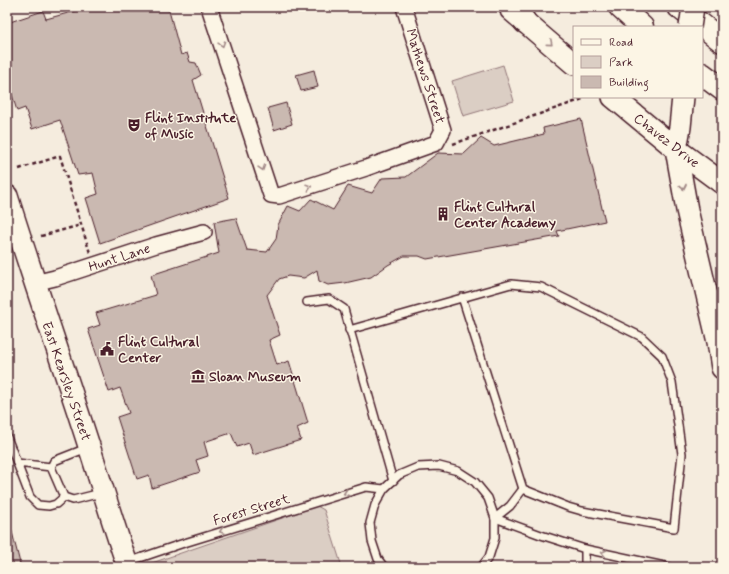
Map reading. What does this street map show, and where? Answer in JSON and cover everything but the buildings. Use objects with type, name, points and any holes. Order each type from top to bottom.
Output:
[{"type":"highway","points":[[620,7],[641,26]]},
{"type":"highway","points":[[679,7],[722,41]]},
{"type":"highway","points":[[703,75],[722,89]]},
{"type":"street","points":[[210,7],[271,195],[279,196],[442,144]]},
{"type":"street","name":"Mathews Street","points":[[404,7],[443,130],[442,144]]},
{"type":"street","points":[[508,7],[520,14],[573,63]]},
{"type":"street","points":[[690,26],[693,7]]},
{"type":"street","name":"Chavez Drive","points":[[614,98],[676,149],[722,183]]},
{"type":"street","points":[[682,102],[676,149],[687,210],[720,342],[722,368]]},
{"type":"street","name":"East Kearsley Street","points":[[7,196],[34,283],[127,565]]},
{"type":"street","name":"Hunt Lane","points":[[34,283],[55,278],[156,245],[204,232]]},
{"type":"lane","points":[[350,330],[511,284],[541,287],[642,337],[662,356],[672,382],[682,454],[674,528],[582,511],[523,489]]},
{"type":"lane","points":[[462,297],[523,489]]},
{"type":"lane","points":[[306,302],[329,299],[344,309],[393,481]]},
{"type":"lane","points":[[7,438],[30,497],[38,505],[49,506],[56,504],[64,497]]},
{"type":"lane","points":[[89,447],[54,461],[51,467],[64,497],[73,500],[103,492]]},
{"type":"lane","points":[[17,463],[51,467]]},
{"type":"lane","points":[[384,567],[378,559],[372,541],[370,523],[375,505],[384,489],[399,475],[418,467],[439,466],[458,471],[476,482],[488,498],[495,518],[495,538],[489,557],[481,567]]},
{"type":"lane","name":"Forest Street","points":[[127,565],[181,544],[366,487],[384,489]]},
{"type":"lane","points":[[495,518],[510,506],[523,489]]},
{"type":"lane","points":[[495,518],[585,549],[670,567]]},
{"type":"lane","points":[[584,567],[585,549]]},
{"type":"path","points":[[442,144],[583,99]]},
{"type":"path","points":[[19,169],[60,156],[91,256]]},
{"type":"path","points":[[40,236],[81,225]]},
{"type":"green space","points":[[503,65],[514,101],[463,116],[452,81]]},
{"type":"green space","points":[[317,506],[324,510],[342,567],[150,567],[149,564]]},
{"type":"place","name":"Flint Institute of Music","points":[[134,125]]},
{"type":"place","name":"Flint Cultural Center Academy","points":[[443,214]]},
{"type":"place","name":"Flint Cultural Center","points":[[107,349]]},
{"type":"place","name":"Sloan Museum","points":[[198,376]]}]
